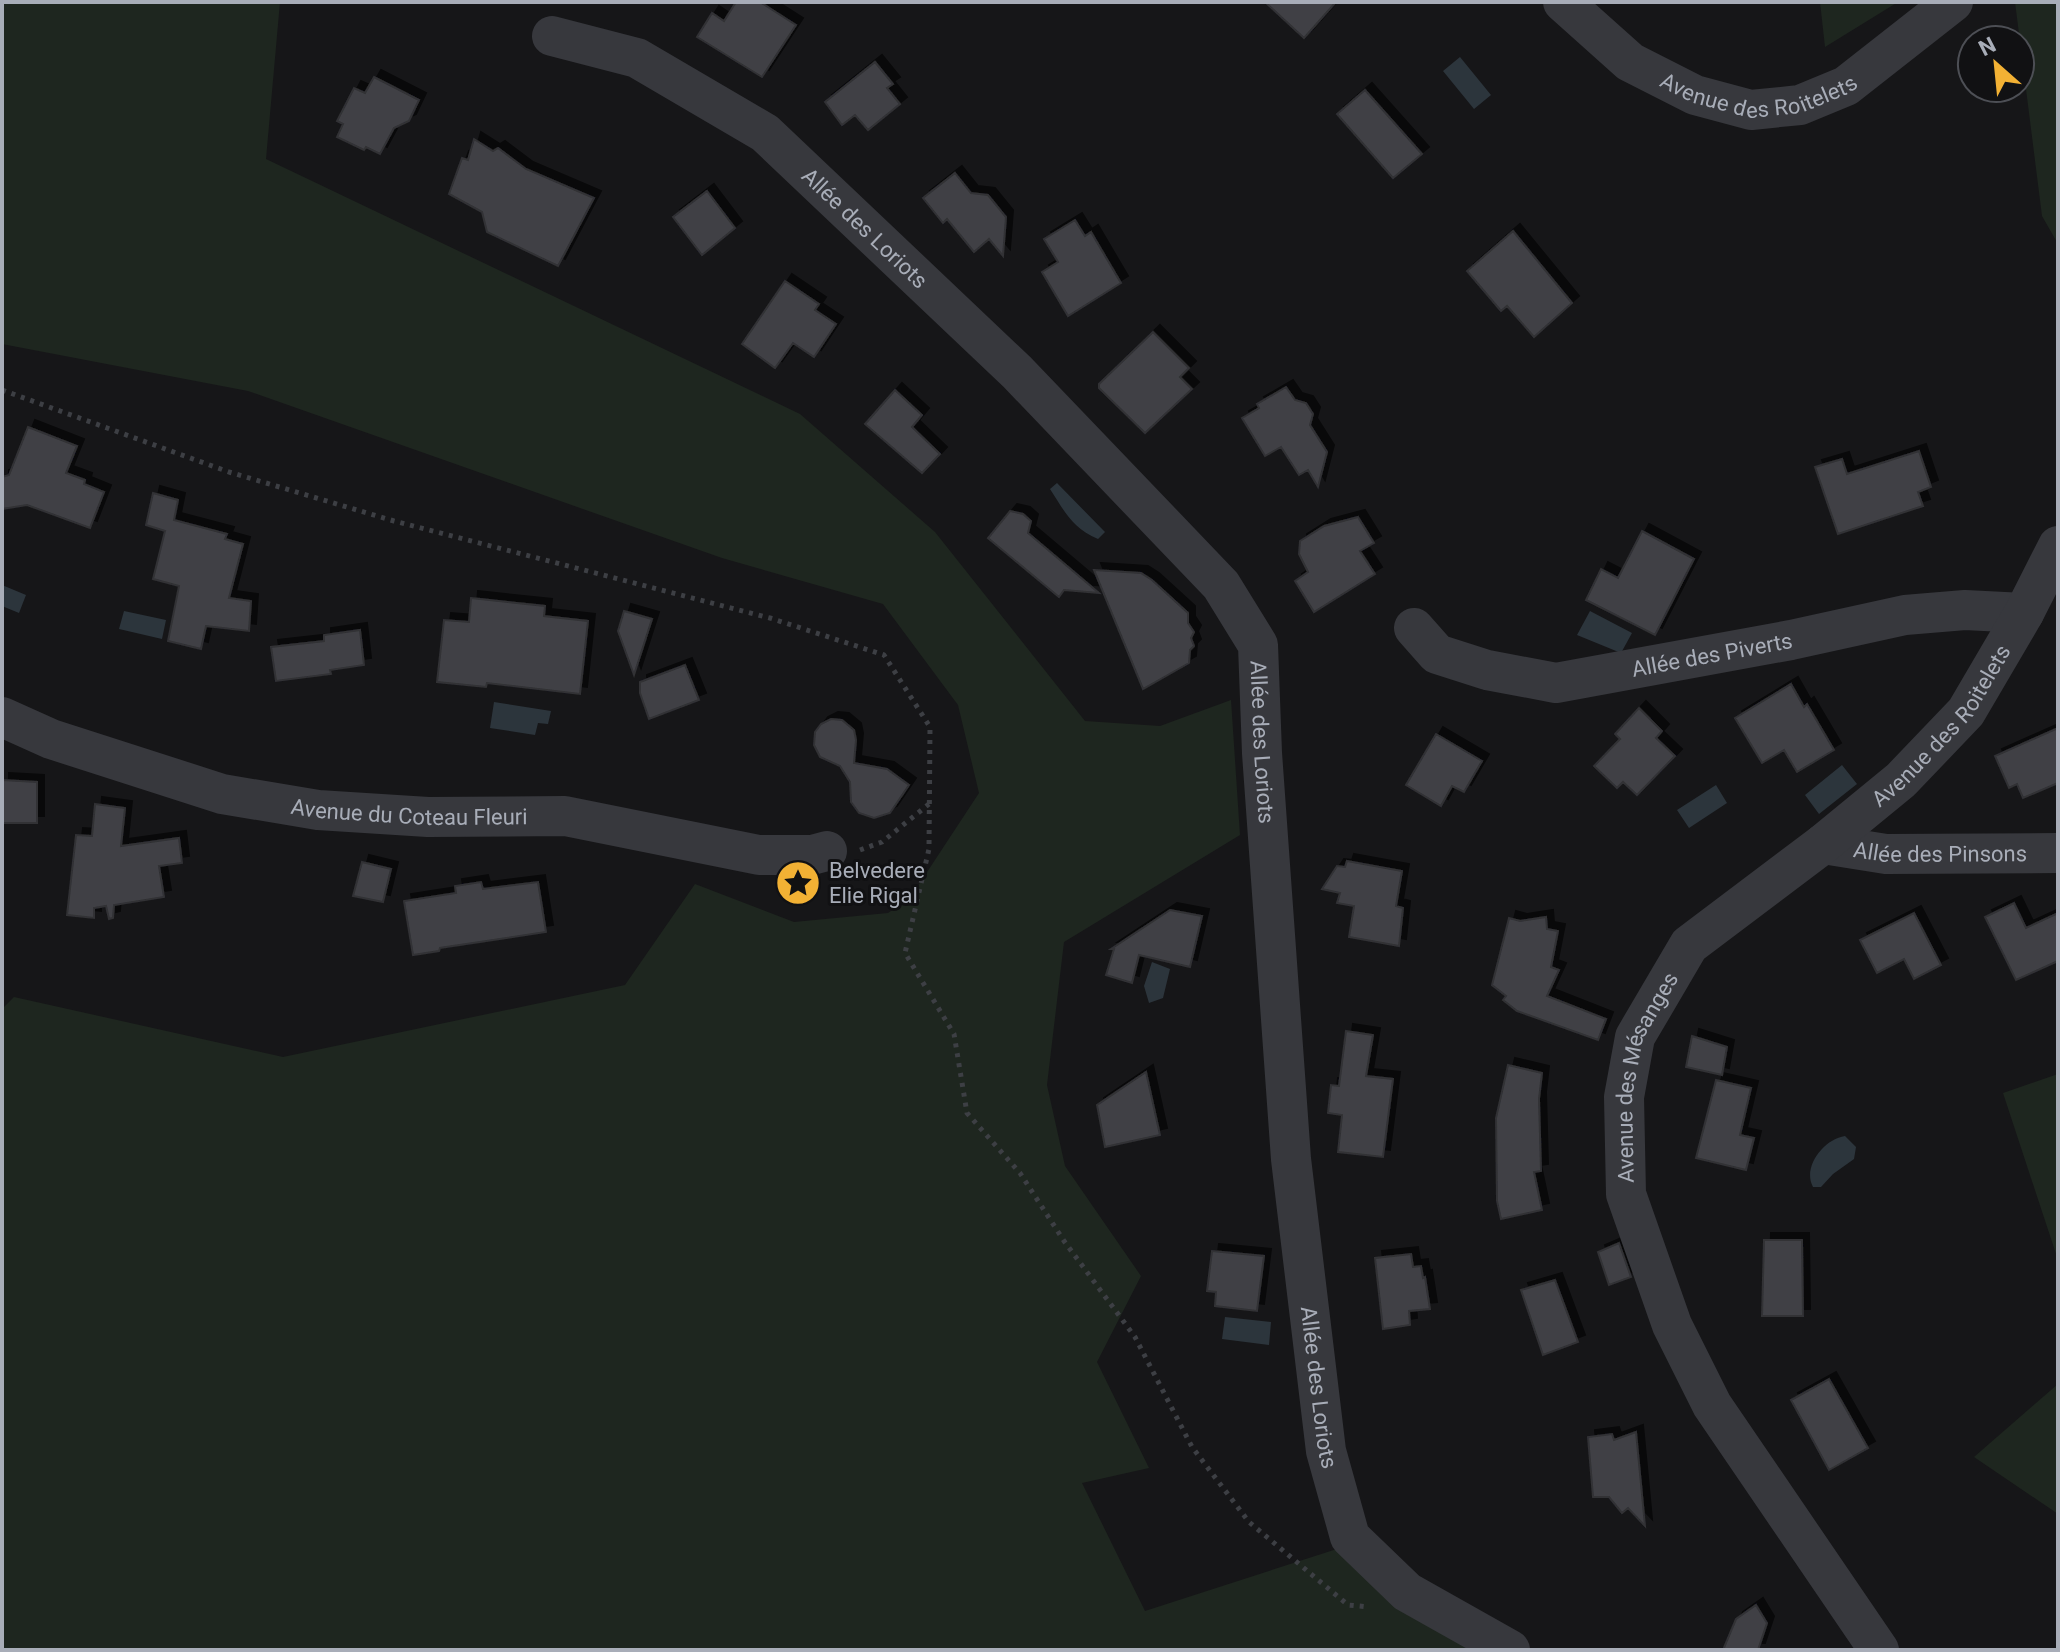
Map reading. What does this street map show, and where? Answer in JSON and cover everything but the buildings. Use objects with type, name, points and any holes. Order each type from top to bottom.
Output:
[{"type":"street","name":"Avenue des Roitelets","points":[[1563,2],[1630,62],[1695,95],[1751,110],[1800,105],[1846,86],[1953,2]]},
{"type":"street","name":"Allée des Loriots","points":[[552,36],[637,58],[765,133],[1017,372],[1221,585],[1258,645],[1262,753],[1291,1159],[1326,1451],[1350,1537],[1407,1592],[1510,1650]]},
{"type":"street","name":"Avenue des Roitelets","points":[[1823,844],[1901,780],[1966,712],[2024,613],[2058,546]]},
{"type":"street","name":"Allée des Piverts","points":[[1414,628],[1437,654],[1487,670],[1556,683],[1791,640],[1905,615],[1965,610],[2024,613]]},
{"type":"street","name":"Avenue du Coteau Fleuri","points":[[2,717],[51,739],[222,794],[318,810],[428,817],[565,816],[759,855],[812,855],[827,851]]},
{"type":"street","name":"Allée des Pinsons","points":[[1823,844],[1886,854],[2058,853]]},
{"type":"street","name":"Avenue des Mésanges","points":[[1823,844],[1689,945],[1635,1037],[1624,1097],[1626,1194],[1672,1325],[1712,1405],[1879,1650]]},
{"type":"path","points":[[2,390],[229,472],[394,521],[770,618],[884,655],[930,727],[929,849],[905,953],[954,1034],[967,1113],[1020,1173],[1064,1241],[1135,1337],[1192,1447],[1249,1522],[1348,1605],[1380,1608]]},
{"type":"path","points":[[827,851],[865,850],[882,842],[929,804]]},
{"type":"shaded area","points":[[2,2],[280,2],[266,159],[800,414],[935,532],[1085,721],[1160,726],[1231,700],[1240,835],[1064,942],[1047,1085],[1065,1166],[1141,1276],[1097,1362],[1149,1468],[1082,1483],[1145,1611],[1340,1548],[1517,1650],[2,1650],[2,1009],[14,997],[283,1057],[625,985],[695,884],[794,922],[888,913],[910,898],[979,793],[958,705],[883,604],[722,558],[248,391],[2,344]]},
{"type":"shaded area","points":[[1820,2],[1898,2],[1825,47]]},
{"type":"shaded area","points":[[2015,2],[2058,2],[2058,244],[2042,216],[2028,104],[2036,104],[2036,24],[2018,24]]},
{"type":"shaded area","points":[[1460,57],[1491,95],[1474,109],[1443,71]]},
{"type":"shaded area","points":[[1057,483],[1105,532],[1098,539],[1082,530],[1065,512],[1050,489]]},
{"type":"shaded area","points":[[2,585],[26,595],[19,613],[2,606]]},
{"type":"shaded area","points":[[124,611],[166,620],[162,639],[119,629]]},
{"type":"shaded area","points":[[1590,611],[1632,633],[1621,653],[1577,635]]},
{"type":"shaded area","points":[[494,702],[551,711],[548,724],[538,723],[535,735],[490,728]]},
{"type":"shaded area","points":[[1842,765],[1857,784],[1819,814],[1805,795]]},
{"type":"shaded area","points":[[1716,785],[1727,803],[1689,828],[1677,810]]},
{"type":"shaded area","points":[[1152,962],[1170,969],[1163,998],[1149,1003],[1144,986]]},
{"type":"shaded area","points":[[2058,1074],[2058,1260],[2003,1093]]},
{"type":"shaded area","points":[[1845,1136],[1856,1147],[1854,1159],[1821,1187],[1813,1187],[1810,1171],[1817,1155],[1830,1142]]},
{"type":"shaded area","points":[[1225,1317],[1271,1322],[1269,1345],[1222,1339]]},
{"type":"shaded area","points":[[2058,1384],[2058,1514],[1974,1457]]},
{"type":"place","name":"Belvedere Elie Rigal","points":[[798,883]]}]
